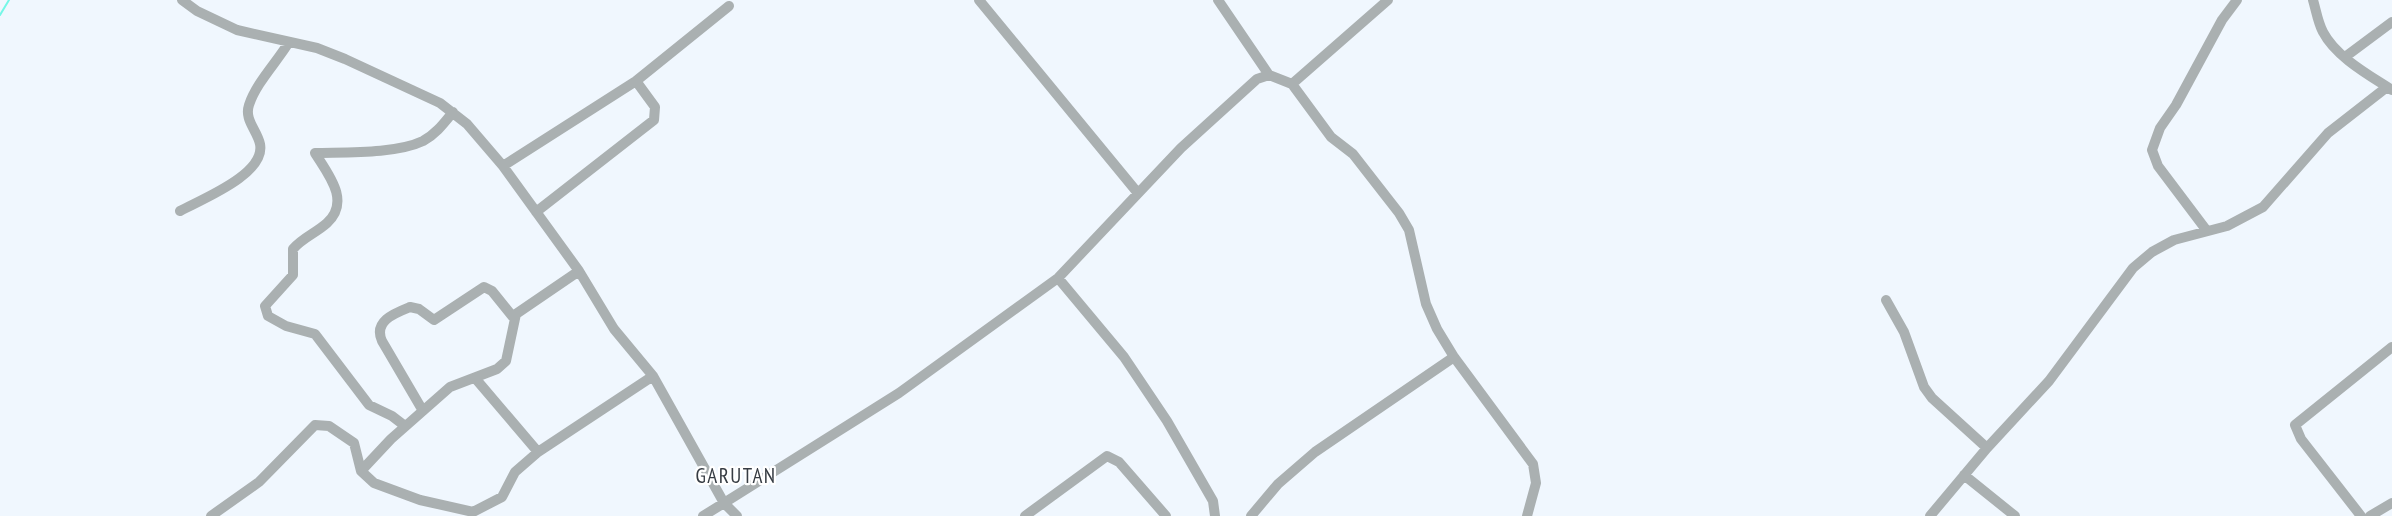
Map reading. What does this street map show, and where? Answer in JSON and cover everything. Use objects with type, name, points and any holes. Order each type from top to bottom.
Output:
[{"type":"street","points":[[182,0],[219,23],[237,30],[317,48],[345,59],[404,85],[453,112],[503,166],[579,271],[614,329],[653,376],[724,503],[738,516]]},
{"type":"street","points":[[979,0],[1137,192]]},
{"type":"street","points":[[1218,0],[1269,75],[1292,84],[1330,137],[1353,154],[1381,187],[1405,223],[1426,304],[1454,357],[1533,464],[1536,483],[1527,516]]},
{"type":"street","points":[[1292,84],[1388,0]]},
{"type":"street","points":[[2207,231],[2158,166],[2152,150],[2160,128],[2176,105],[2222,20],[2237,0]]},
{"type":"street","points":[[1930,516],[1987,448],[2049,381],[2133,268],[2152,252],[2174,240],[2227,226],[2263,207],[2328,133],[2389,89],[2345,57],[2322,32],[2313,0]]},
{"type":"street","points":[[503,166],[636,81],[729,6]]},
{"type":"street","points":[[2345,57],[2392,22]]},
{"type":"street","points":[[180,212],[243,176],[256,165],[260,145],[248,117],[249,103],[289,42]]},
{"type":"street","points":[[703,516],[899,393],[1058,278],[1137,192],[1224,106],[1257,79],[1269,75]]},
{"type":"street","points":[[536,212],[654,120],[655,107],[636,81]]},
{"type":"street","points":[[405,426],[392,416],[369,405],[315,334],[286,326],[268,316],[265,310],[268,302],[293,275],[293,249],[326,224],[337,207],[338,195],[315,153],[402,147],[423,141],[438,130],[453,112]]},
{"type":"street","points":[[513,317],[579,271]]},
{"type":"street","points":[[1058,278],[1124,357],[1150,395],[1213,501],[1215,516]]},
{"type":"street","points":[[360,471],[405,426],[423,411],[450,387],[497,369],[506,361],[511,344],[513,317],[492,291],[484,287],[434,320],[419,309],[410,307],[381,323],[379,335],[423,411]]},
{"type":"street","points":[[1886,300],[1904,332],[1924,387],[1932,398],[1987,448]]},
{"type":"street","points":[[2361,516],[2301,439],[2295,424],[2392,347]]},
{"type":"street","points":[[1251,516],[1278,484],[1309,457],[1454,357]]},
{"type":"street","points":[[211,516],[259,482],[315,425],[329,426],[354,443],[360,471],[382,487],[420,500],[472,512],[502,497],[515,472],[538,452],[653,376]]},
{"type":"street","points":[[475,378],[538,452]]},
{"type":"street","points":[[1025,516],[1107,456],[1119,462],[1166,516]]},
{"type":"street","points":[[1964,475],[2015,516]]},
{"type":"street","points":[[2370,516],[2392,503]]},
{"type":"waterway","points":[[0,15],[9,0]]},
{"type":"district","name":"GARUTAN","points":[[736,475]]}]
